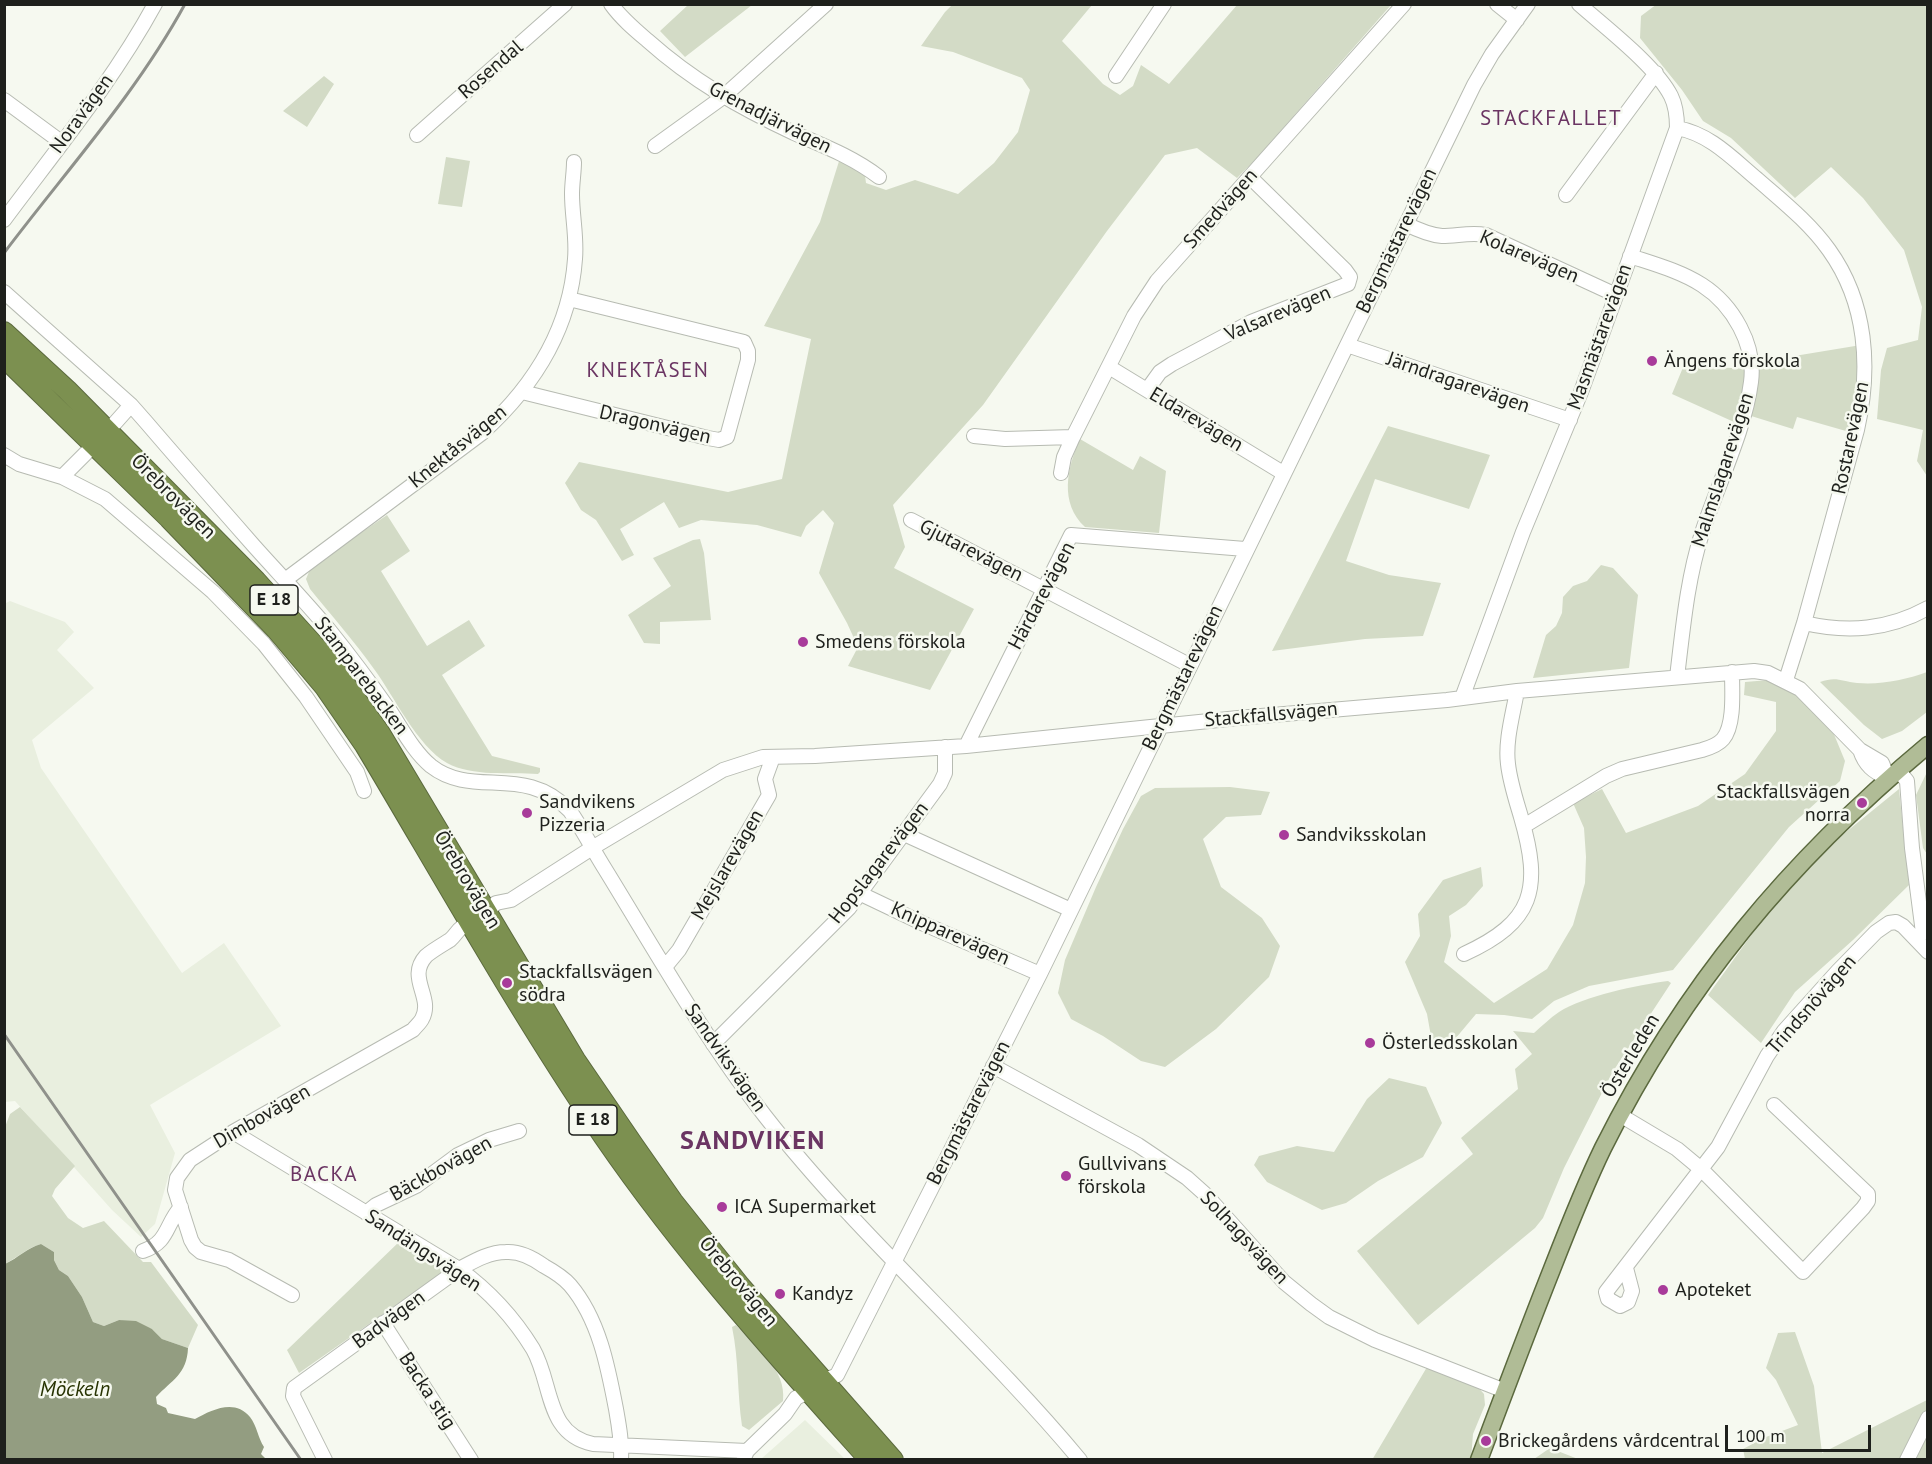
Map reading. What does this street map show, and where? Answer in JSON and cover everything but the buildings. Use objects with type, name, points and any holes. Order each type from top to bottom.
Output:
[{"type":"highway","name":"Örebrovägen","points":[[4,332],[67,390],[248,573],[330,663],[384,740],[535,1030],[590,1117],[630,1174],[708,1275],[893,1460]]},
{"type":"highway","name":"Örebrovägen","points":[[4,357],[169,518],[256,607],[309,666],[365,745],[479,919]]},
{"type":"highway","name":"Örebrovägen","points":[[815,1384],[870,1460]]},
{"type":"main road","name":"Österleden","points":[[1479,1460],[1578,1202],[1620,1115],[1669,1032],[1699,985],[1733,940],[1784,880],[1893,774],[1928,745]]},
{"type":"street","name":"Noravägen","points":[[4,220],[119,63],[155,4]]},
{"type":"street","name":"Rosendal","points":[[417,135],[565,4]]},
{"type":"street","name":"Grenadjärvägen","points":[[611,4],[658,50],[723,97],[758,116],[860,162],[879,177]]},
{"type":"street","points":[[655,146],[723,97],[826,4]]},
{"type":"street","points":[[1116,76],[1164,4]]},
{"type":"street","name":"Smedvägen","points":[[1061,473],[1064,458],[1073,437],[1134,316],[1157,280],[1404,4]]},
{"type":"street","points":[[1497,4],[1517,20]]},
{"type":"street","name":"Bergmästarevägen","points":[[815,1384],[837,1375],[1040,974],[1245,549],[1482,69],[1528,4]]},
{"type":"street","name":"Masmästarevägen","points":[[1462,698],[1522,532],[1570,420],[1677,128],[1677,113],[1673,98],[1656,73],[1579,4]]},
{"type":"street","points":[[1566,195],[1656,73]]},
{"type":"street","points":[[4,100],[62,142]]},
{"type":"street","name":"Rostarevägen","points":[[1677,128],[1690,130],[1712,141],[1808,226],[1829,249],[1838,265],[1856,303],[1862,326],[1866,375],[1863,403],[1804,623],[1786,680]]},
{"type":"street","name":"Knektåsvägen","points":[[285,580],[482,433],[522,392],[545,359],[569,299],[576,257],[576,228],[572,195],[574,162]]},
{"type":"street","name":"Valsarevägen","points":[[1147,390],[1160,372],[1190,354],[1251,322],[1348,284],[1350,277],[1345,270],[1250,177]]},
{"type":"street","name":"Kolarevägen","points":[[1406,224],[1425,233],[1442,236],[1475,232],[1486,235],[1616,295]]},
{"type":"street","name":"Malmslagarevägen","points":[[1630,256],[1686,276],[1711,291],[1735,319],[1743,333],[1751,366],[1751,381],[1743,417],[1702,533],[1690,579],[1677,677]]},
{"type":"street","name":"Stamparebacken","points":[[4,292],[130,405],[335,637],[431,766],[448,775],[466,780],[518,783],[540,789],[558,798],[570,811],[592,848]]},
{"type":"street","name":"Dragonvägen","points":[[522,392],[708,438],[719,440],[727,437],[748,360],[748,351],[744,342],[569,299]]},
{"type":"street","name":"Järndragarevägen","points":[[1347,345],[1570,420]]},
{"type":"street","name":"Eldarevägen","points":[[1109,367],[1283,473]]},
{"type":"street","points":[[115,423],[130,405]]},
{"type":"street","points":[[974,436],[1005,439],[1073,437]]},
{"type":"street","points":[[62,477],[88,450]]},
{"type":"street","points":[[4,455],[18,464],[62,477],[87,489],[121,512],[240,619],[270,651],[312,705],[357,772],[364,791]]},
{"type":"street","name":"Gjutarevägen","points":[[911,520],[1189,665]]},
{"type":"street","name":"Härdarevägen","points":[[966,746],[1071,535],[1245,549]]},
{"type":"street","points":[[1804,623],[1826,628],[1862,629],[1899,622],[1928,608]]},
{"type":"street","points":[[1524,826],[1606,776],[1623,769],[1714,746],[1723,739],[1729,729],[1732,672]]},
{"type":"street","name":"Stackfallsvägen","points":[[479,919],[502,912],[511,900],[592,848],[723,770],[763,757],[815,756],[966,746],[1518,691],[1732,672],[1768,672],[1800,688],[1813,699],[1860,750],[1863,759],[1873,771],[1893,774]]},
{"type":"street","points":[[1464,954],[1488,943],[1505,931],[1516,919],[1526,904],[1533,870],[1507,761],[1518,691]]},
{"type":"street","name":"Hopslagarevägen","points":[[713,1044],[836,922],[861,894],[940,784],[945,773],[945,747]]},
{"type":"street","name":"Mejslarevägen","points":[[665,967],[679,950],[769,795],[765,779],[773,757]]},
{"type":"street","points":[[1893,774],[1907,781],[1912,848],[1923,933]]},
{"type":"street","points":[[904,834],[1071,910]]},
{"type":"street","name":"Sandviksvägen","points":[[592,848],[713,1044],[766,1118],[835,1199],[893,1262],[979,1347],[1080,1460]]},
{"type":"street","name":"Knipparevägen","points":[[861,894],[1040,974]]},
{"type":"street","name":"Dimbovägen","points":[[292,1294],[230,1260],[201,1252],[195,1247],[175,1190],[177,1178],[190,1160],[233,1132],[413,1030],[423,1018],[425,1004],[422,989],[417,980],[419,968],[426,957],[452,938],[457,929],[479,919]]},
{"type":"street","name":"Trindsnövägen","points":[[1701,1169],[1718,1148],[1767,1056],[1784,1031],[1876,932],[1885,925],[1896,922],[1928,952]]},
{"type":"street","name":"Solhagsvägen","points":[[993,1066],[1138,1145],[1187,1178],[1206,1195],[1284,1282],[1329,1317],[1375,1340],[1505,1391]]},
{"type":"street","points":[[1620,1115],[1677,1149],[1701,1169],[1803,1272],[1863,1208],[1868,1201],[1868,1194],[1774,1105]]},
{"type":"street","name":"Bäckbovägen","points":[[366,1213],[376,1205],[416,1186],[458,1155],[489,1140],[519,1131]]},
{"type":"street","name":"Sandängsvägen","points":[[233,1132],[477,1282],[495,1299],[532,1349],[545,1380],[552,1405],[564,1429],[582,1442],[622,1453],[745,1455],[785,1414],[803,1406],[815,1384]]},
{"type":"street","points":[[1626,1268],[1701,1169]]},
{"type":"street","points":[[143,1251],[161,1241],[166,1235],[173,1216],[181,1207]]},
{"type":"street","name":"Badvägen","points":[[325,1460],[293,1396],[294,1388],[459,1269],[488,1254],[508,1251],[528,1256],[569,1284],[594,1328],[610,1373],[622,1453]]},
{"type":"street","name":"Backa stig","points":[[383,1323],[471,1460]]},
{"type":"street","points":[[1907,1460],[1928,1418]]},
{"type":"shaded area","points":[[1657,4],[1927,5],[1927,476],[1917,461],[1923,430],[1877,419],[1881,370],[1887,348],[1918,340],[1922,307],[1904,250],[1863,198],[1831,167],[1795,198],[1731,138],[1703,121],[1682,90],[1640,38],[1641,16]]},
{"type":"shaded area","points":[[688,5],[752,5],[685,57],[660,31]]},
{"type":"shaded area","points":[[952,5],[1092,5],[1062,41],[1103,84],[1120,95],[1133,86],[1141,65],[1169,84],[1237,5],[1391,5],[1237,178],[1197,148],[1165,155],[1107,231],[983,405],[893,505],[905,547],[894,568],[974,609],[930,690],[848,666],[858,647],[819,573],[834,523],[823,510],[806,526],[801,537],[757,525],[701,520],[679,528],[664,502],[620,529],[634,555],[622,561],[596,520],[581,510],[565,483],[579,462],[728,492],[782,479],[811,339],[764,326],[820,222],[840,158],[864,168],[866,183],[886,190],[915,180],[958,194],[994,163],[1018,132],[1030,90],[1022,78],[953,52],[921,46]]},
{"type":"shaded area","points":[[324,76],[334,84],[307,127],[283,111]]},
{"type":"shaded area","points":[[446,157],[470,161],[462,207],[438,204]]},
{"type":"shaded area","points":[[1861,345],[1853,433],[1797,417],[1793,429],[1748,415],[1755,392],[1758,362]]},
{"type":"shaded area","points":[[1684,365],[1748,369],[1734,422],[1672,394]]},
{"type":"shaded area","points":[[1388,426],[1490,455],[1469,509],[1375,479],[1346,561],[1389,575],[1441,583],[1423,636],[1365,639],[1272,651]]},
{"type":"shaded area","points":[[1080,439],[1133,470],[1140,456],[1166,471],[1159,533],[1085,527],[1077,518],[1071,507],[1068,485],[1069,473]]},
{"type":"shaded area","points":[[387,515],[410,551],[381,571],[427,646],[469,620],[485,646],[442,675],[492,756],[540,768],[538,774],[468,770],[447,763],[436,755],[416,733],[382,680],[310,589],[306,579],[311,567]]},
{"type":"shaded area","points":[[700,539],[704,553],[711,620],[660,622],[660,644],[644,643],[628,615],[671,586],[653,558]]},
{"type":"shaded area","points":[[1601,565],[1613,568],[1638,595],[1629,668],[1533,678],[1546,635],[1556,626],[1562,613],[1563,597],[1573,586],[1587,581]]},
{"type":"shaded area","points":[[10,601],[65,622],[74,632],[57,650],[94,688],[32,740],[41,768],[182,973],[224,943],[281,1026],[150,1105],[175,1153],[155,1224],[141,1237],[112,1210],[15,1101],[5,1102],[4,604]]},
{"type":"shaded area","points":[[1927,672],[1927,712],[1902,731],[1882,739],[1864,725],[1820,682],[1835,679],[1857,683],[1884,683]]},
{"type":"shaded area","points":[[1781,679],[1833,732],[1845,761],[1840,781],[1789,827],[1673,970],[1589,986],[1554,1001],[1532,1019],[1476,1014],[1450,1045],[1432,1042],[1427,1014],[1405,962],[1420,936],[1418,914],[1443,880],[1481,867],[1483,886],[1466,905],[1449,916],[1451,936],[1444,962],[1494,1003],[1547,969],[1573,925],[1585,883],[1586,857],[1584,828],[1573,803],[1602,789],[1626,833],[1698,806],[1745,774],[1776,731],[1776,702],[1744,695],[1745,682]]},
{"type":"shaded area","points":[[1927,772],[1927,854],[1923,848],[1916,795]]},
{"type":"shaded area","points":[[1230,787],[1270,792],[1261,815],[1226,817],[1203,839],[1221,887],[1262,918],[1280,946],[1269,977],[1216,1029],[1165,1067],[1141,1061],[1103,1036],[1071,1019],[1058,993],[1065,960],[1096,887],[1141,796],[1155,788]]},
{"type":"shaded area","points":[[1899,789],[1909,885],[1795,992],[1761,1043],[1708,995],[1765,916],[1835,841]]},
{"type":"shaded area","points":[[1668,981],[1671,983],[1612,1073],[1564,1168],[1543,1218],[1535,1228],[1418,1325],[1357,1251],[1473,1154],[1461,1138],[1518,1089],[1515,1069],[1532,1054],[1513,1031],[1534,1033],[1559,1012],[1582,1001],[1627,988]]},
{"type":"shaded area","points":[[1389,1078],[1426,1087],[1442,1123],[1423,1157],[1378,1181],[1346,1203],[1322,1210],[1267,1182],[1254,1165],[1259,1156],[1297,1146],[1334,1152],[1367,1099]]},
{"type":"shaded area","points":[[20,1107],[75,1166],[55,1189],[52,1196],[68,1218],[83,1228],[104,1221],[143,1262],[151,1262],[198,1325],[188,1348],[162,1339],[152,1329],[119,1320],[104,1326],[93,1322],[82,1297],[68,1276],[59,1270],[54,1260],[54,1252],[41,1244],[5,1264],[5,1127],[10,1114]]},
{"type":"shaded area","points":[[400,1241],[446,1270],[299,1373],[287,1350]]},
{"type":"shaded area","points":[[736,1325],[775,1368],[783,1389],[783,1401],[749,1430],[742,1426],[740,1414],[732,1327]]},
{"type":"shaded area","points":[[1795,1332],[1814,1386],[1822,1453],[1927,1400],[1927,1459],[1745,1459],[1743,1449],[1798,1425],[1776,1380],[1766,1368],[1778,1333]]},
{"type":"shaded area","points":[[1427,1367],[1476,1385],[1484,1394],[1485,1405],[1473,1434],[1471,1459],[1372,1460]]},
{"type":"shaded area","points":[[805,1420],[845,1459],[761,1459]]},
{"type":"shaded area","points":[[1550,1448],[1578,1459],[1534,1459]]},
{"type":"water","name":"Möckeln","points":[[41,1244],[54,1252],[54,1260],[59,1270],[68,1276],[82,1297],[93,1322],[104,1326],[119,1320],[136,1321],[152,1329],[162,1339],[188,1348],[182,1370],[156,1397],[157,1404],[166,1408],[168,1413],[195,1419],[215,1409],[230,1407],[244,1411],[254,1424],[264,1447],[261,1454],[266,1459],[5,1459],[5,1264]]},
{"type":"railway","points":[[4,253],[122,101],[166,37],[185,4]]},
{"type":"railway","points":[[4,1034],[301,1460]]},
{"type":"place","name":"Ängens förskola","points":[[1652,361]]},
{"type":"place","name":"Smedens förskola","points":[[803,642]]},
{"type":"place","name":"Stackfallsvägen norra","points":[[1862,803]]},
{"type":"place","name":"Sandvikens Pizzeria","points":[[527,813]]},
{"type":"place","name":"Sandviksskolan","points":[[1284,835]]},
{"type":"place","name":"Stackfallsvägen södra","points":[[507,983]]},
{"type":"place","name":"Österledsskolan","points":[[1370,1043]]},
{"type":"place","name":"Gullvivans förskola","points":[[1066,1176]]},
{"type":"place","name":"ICA Supermarket","points":[[722,1207]]},
{"type":"place","name":"Apoteket","points":[[1663,1290]]},
{"type":"place","name":"Kandyz","points":[[780,1294]]},
{"type":"place","name":"Brickegårdens vårdcentral","points":[[1486,1441]]},
{"type":"district","name":"STACKFALLET","points":[[1551,119]]},
{"type":"district","name":"KNEKTÅSEN","points":[[648,371]]},
{"type":"district","name":"SANDVIKEN","points":[[753,1142]]},
{"type":"district","name":"BACKA","points":[[324,1175]]}]
